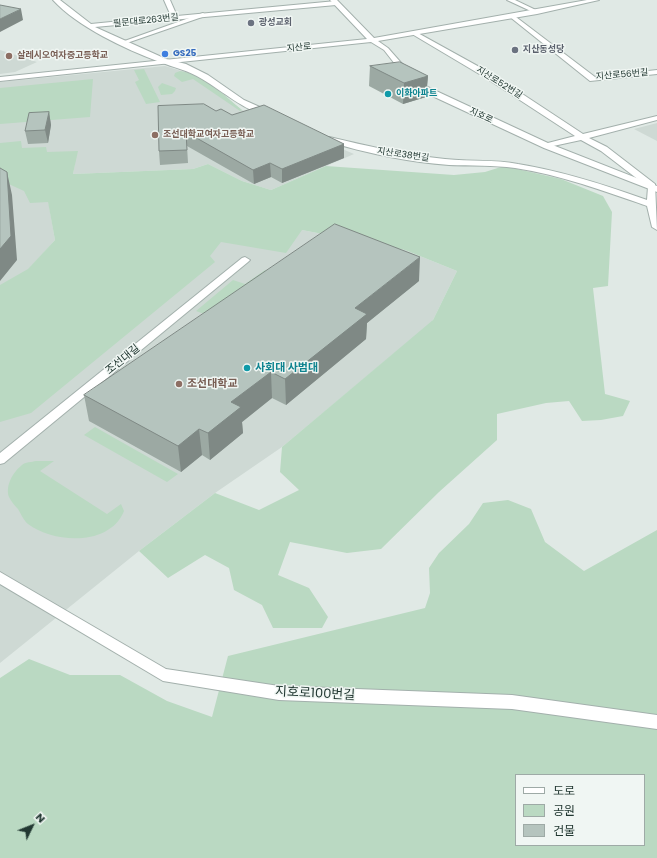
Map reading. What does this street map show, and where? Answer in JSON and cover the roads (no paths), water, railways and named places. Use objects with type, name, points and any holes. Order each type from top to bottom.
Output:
[{"type":"street","name":"필문대로263번길","points":[[56,0],[89,26],[163,61]]},
{"type":"street","points":[[167,0],[175,18]]},
{"type":"street","points":[[510,0],[537,12]]},
{"type":"street","name":"지산로","points":[[0,79],[372,40],[414,34],[596,0]]},
{"type":"street","name":"필문대로263번길","points":[[89,26],[335,1]]},
{"type":"street","name":"지호로","points":[[335,1],[372,40],[386,49],[416,85],[471,112],[547,146],[654,188]]},
{"type":"street","name":"지산로56번길","points":[[512,16],[593,79],[657,72]]},
{"type":"street","name":"지산로52번길","points":[[414,34],[489,76],[582,137],[604,149],[654,188]]},
{"type":"street","points":[[163,61],[183,66],[205,77],[241,102],[279,119]]},
{"type":"street","points":[[547,146],[657,118]]},
{"type":"street","name":"지산로38번길","points":[[322,137],[350,146],[389,154],[449,162],[496,163],[538,169],[574,179],[654,206]]},
{"type":"street","points":[[654,188],[654,206],[657,227]]},
{"type":"street","name":"조선대길","points":[[0,460],[245,260]]},
{"type":"street","name":"지호로100번길","points":[[0,577],[163,675],[279,693],[512,702],[657,722]]},
{"type":"lane","name":"필문대로263번길","points":[[122,42],[202,15]]},
{"type":"place","name":"광성교회","points":[[251,23]]},
{"type":"place","name":"지산동성당","points":[[515,50]]},
{"type":"place","name":"GS25","points":[[165,54]]},
{"type":"place","name":"살레시오여자중고등학교","points":[[9,56]]},
{"type":"place","name":"이화아파트","points":[[388,94]]},
{"type":"place","name":"조선대학교여자고등학교","points":[[155,135]]},
{"type":"place","name":"사회대 사범대","points":[[247,368]]},
{"type":"place","name":"조선대학교","points":[[179,384]]}]
